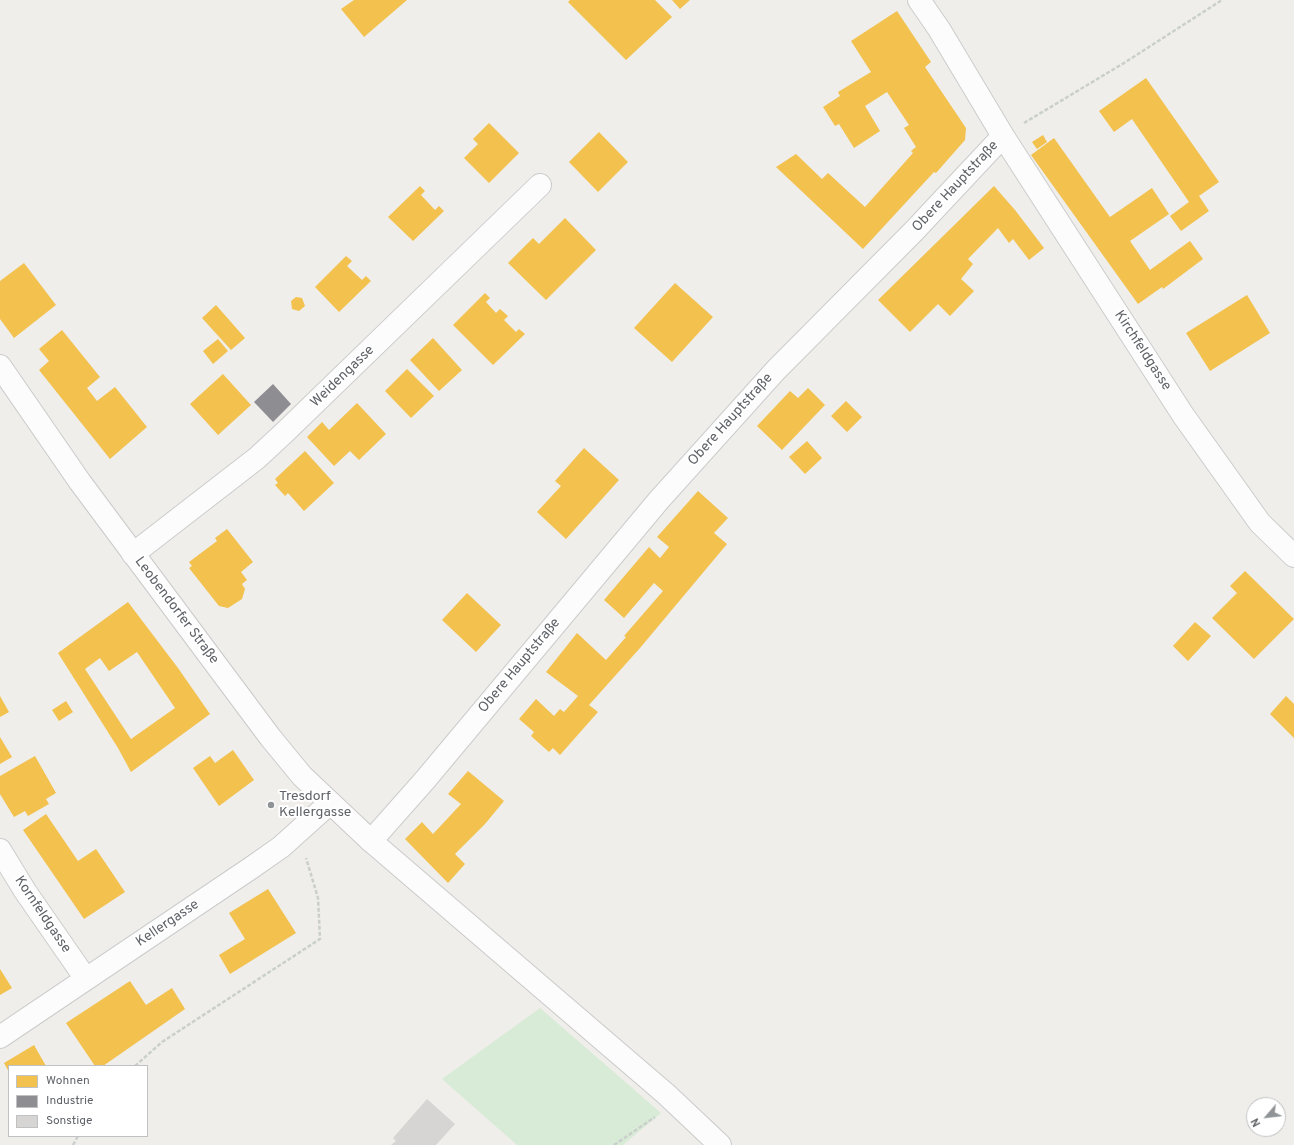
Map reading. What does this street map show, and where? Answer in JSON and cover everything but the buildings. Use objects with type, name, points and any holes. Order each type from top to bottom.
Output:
[{"type":"street","name":"Obere Hauptstraße","points":[[371,841],[425,780],[659,500],[776,370],[914,231],[1003,136],[940,29],[919,0]]},
{"type":"street","name":"Kirchfeldgasse","points":[[1003,136],[1183,415],[1260,523],[1294,556]]},
{"type":"street","name":"Weidengasse","points":[[133,554],[258,458],[540,185]]},
{"type":"street","name":"Leobendorfer Straße","points":[[0,366],[80,482],[133,554],[270,737],[302,776],[371,841],[675,1103],[720,1145]]},
{"type":"street","name":"Kellergasse","points":[[0,1037],[252,868],[298,833],[330,803]]},
{"type":"street","name":"Kornfeldgasse","points":[[0,850],[25,891],[86,979]]},
{"type":"path","points":[[1003,136],[1124,63],[1222,0]]},
{"type":"path","points":[[136,1065],[162,1042],[320,939],[318,898],[298,833]]},
{"type":"path","points":[[614,1145],[675,1103]]},
{"type":"green space","points":[[540,1008],[661,1113],[623,1145],[517,1145],[442,1079]]},
{"type":"place","name":"Tresdorf Kellergasse","points":[[271,805]]}]
